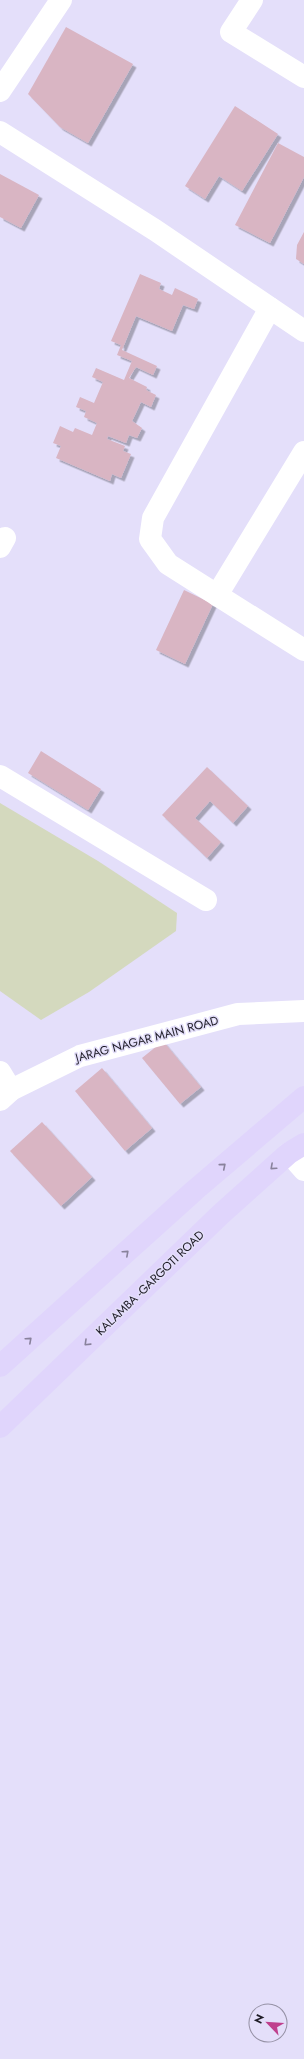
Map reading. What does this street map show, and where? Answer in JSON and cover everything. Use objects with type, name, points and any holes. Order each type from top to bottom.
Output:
[{"type":"main road","points":[[0,1366],[195,1190],[304,1097]]},
{"type":"main road","name":"KALAMBA -GARGOTI ROAD","points":[[0,1427],[221,1214],[297,1148]]},
{"type":"street","points":[[0,91],[61,0]]},
{"type":"street","points":[[252,0],[231,32],[304,77]]},
{"type":"street","points":[[0,132],[155,230],[304,331]]},
{"type":"street","points":[[270,308],[153,518],[150,539],[168,564],[302,645]]},
{"type":"street","points":[[218,595],[302,460]]},
{"type":"street","points":[[0,776],[206,900]]},
{"type":"street","name":"JARAG NAGAR MAIN ROAD","points":[[4,1088],[80,1056],[238,1014],[304,1011]]},
{"type":"street","points":[[297,1148],[304,1170]]},
{"type":"green space","points":[[0,803],[98,861],[177,913],[176,931],[89,992],[41,1020],[0,991]]},
{"type":"building","points":[[66,27],[133,64],[88,143],[60,127],[28,94]]},
{"type":"building","points":[[235,106],[278,134],[242,191],[219,176],[205,199],[185,186]]},
{"type":"building","points":[[278,143],[304,157],[304,177],[270,243],[235,225]]},
{"type":"building","points":[[0,174],[39,195],[21,228],[0,217]]},
{"type":"building","points":[[304,232],[304,264],[296,259],[297,245]]},
{"type":"building","points":[[140,274],[161,283],[159,289],[172,295],[175,288],[198,299],[194,309],[183,305],[172,331],[136,316],[122,350],[157,366],[153,375],[136,367],[129,378],[147,387],[146,390],[156,395],[151,407],[141,402],[132,421],[142,428],[137,438],[129,435],[126,443],[108,436],[107,439],[125,446],[123,451],[131,454],[121,478],[112,474],[110,481],[56,458],[61,446],[53,443],[60,426],[73,432],[75,428],[92,435],[97,423],[84,417],[86,411],[76,407],[80,397],[94,403],[103,382],[92,377],[96,368],[124,380],[132,361],[117,355],[121,345],[111,341]]},
{"type":"building","points":[[184,590],[213,604],[185,664],[156,650]]},
{"type":"building","points":[[41,751],[101,789],[88,810],[28,773]]},
{"type":"building","points":[[207,767],[248,806],[233,823],[210,801],[195,818],[221,842],[207,858],[162,815]]},
{"type":"building","points":[[163,1041],[201,1087],[180,1104],[142,1058]]},
{"type":"building","points":[[102,1068],[152,1128],[125,1151],[75,1091]]},
{"type":"building","points":[[42,1122],[92,1177],[61,1206],[10,1151]]}]
